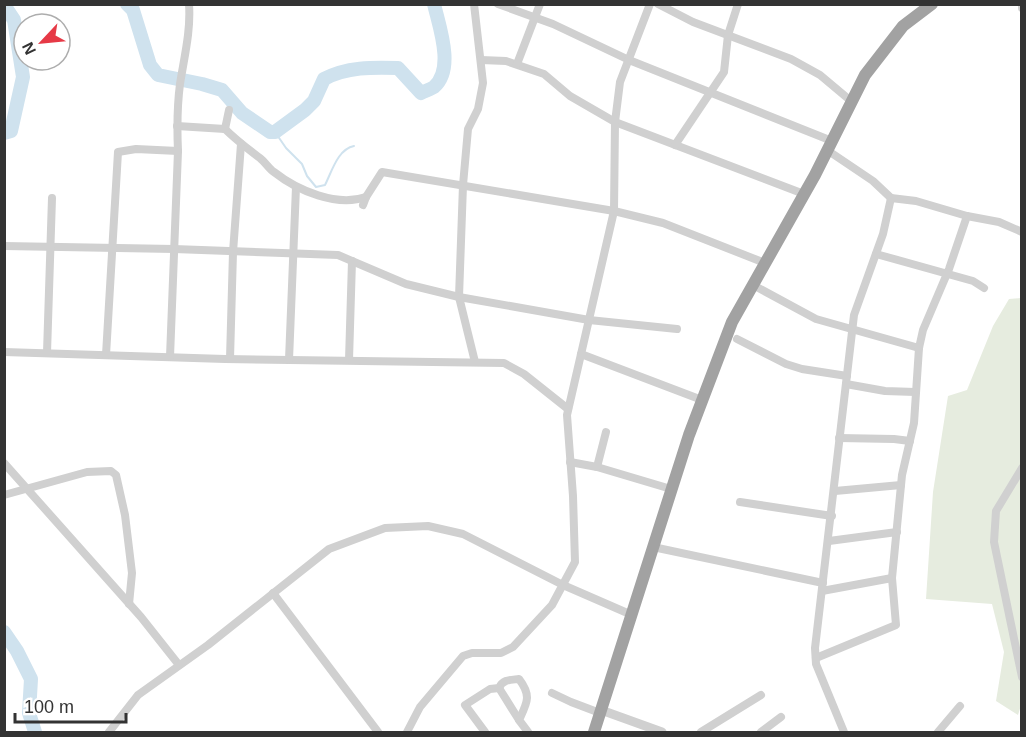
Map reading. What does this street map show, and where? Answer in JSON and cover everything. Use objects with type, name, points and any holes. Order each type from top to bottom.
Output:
[{"type":"highway","points":[[594,732],[671,489],[732,322],[804,194],[865,75],[903,26],[932,4]]},
{"type":"street","points":[[170,357],[177,126],[180,86],[190,19],[189,4]]},
{"type":"street","points":[[474,4],[483,83],[478,110],[468,129],[463,185],[459,297],[475,362]]},
{"type":"street","points":[[498,4],[553,24],[629,60],[829,146],[891,198],[916,201],[967,216],[999,222],[1022,232]]},
{"type":"street","points":[[517,64],[540,4]]},
{"type":"street","points":[[407,732],[420,707],[463,656],[508,651],[552,605],[575,562],[568,409],[614,211],[615,122],[620,82],[650,4]]},
{"type":"street","points":[[658,4],[693,22],[791,59],[820,75],[852,101]]},
{"type":"street","points":[[675,145],[724,72],[728,35],[738,4]]},
{"type":"street","points":[[482,60],[506,61],[544,74],[570,96],[615,122],[804,194]]},
{"type":"street","points":[[225,129],[229,110]]},
{"type":"street","points":[[177,126],[225,129],[264,161],[272,171],[296,187],[322,196],[365,201],[382,171],[614,211],[663,224],[765,263]]},
{"type":"street","points":[[230,359],[233,252],[241,144]]},
{"type":"street","points":[[106,355],[118,152],[136,149],[178,151]]},
{"type":"street","points":[[289,360],[296,187]]},
{"type":"street","points":[[48,353],[52,198]]},
{"type":"street","points":[[844,732],[816,664],[816,658],[854,315],[883,234],[891,198]]},
{"type":"street","points":[[816,658],[896,625],[892,578],[901,485],[914,423],[919,348],[923,330],[967,216]]},
{"type":"street","points":[[4,246],[338,255],[406,284],[459,297],[589,320],[677,329]]},
{"type":"street","points":[[876,254],[973,281],[984,288]]},
{"type":"street","points":[[349,360],[352,261]]},
{"type":"street","points":[[753,285],[816,319],[919,348]]},
{"type":"street","points":[[737,339],[794,367],[885,391],[915,392]]},
{"type":"street","points":[[4,352],[230,359],[504,363],[524,374],[568,409]]},
{"type":"street","points":[[581,354],[702,400]]},
{"type":"street","points":[[597,467],[606,432]]},
{"type":"street","points":[[839,438],[910,441]]},
{"type":"street","points":[[570,462],[597,467],[671,489]]},
{"type":"street","points":[[4,463],[129,604],[179,665]]},
{"type":"street","points":[[1022,468],[996,511],[994,542],[1022,677]]},
{"type":"street","points":[[4,495],[87,472],[111,471],[116,475],[125,515],[132,573],[129,604]]},
{"type":"street","points":[[835,491],[901,485]]},
{"type":"street","points":[[740,502],[832,516]]},
{"type":"street","points":[[109,732],[138,695],[208,645],[329,549],[385,528],[428,526],[463,534],[563,585],[632,615]]},
{"type":"street","points":[[829,541],[897,532]]},
{"type":"street","points":[[653,547],[823,587],[892,578]]},
{"type":"street","points":[[273,593],[378,732]]},
{"type":"street","points":[[499,688],[501,683],[508,680],[519,680],[524,686],[528,693],[527,700],[519,720]]},
{"type":"street","points":[[499,688],[528,732]]},
{"type":"street","points":[[485,732],[465,705],[490,689],[499,688]]},
{"type":"street","points":[[552,693],[571,702],[662,732]]},
{"type":"street","points":[[701,732],[761,695]]},
{"type":"street","points":[[938,732],[960,706]]},
{"type":"street","points":[[761,732],[781,717]]},
{"type":"shaded area","points":[[1021,298],[1022,702],[1018,715],[996,701],[1004,652],[992,604],[926,599],[933,492],[948,396],[967,390],[993,326],[1009,299]]},
{"type":"waterway","points":[[127,4],[133,10],[150,65],[158,75],[222,90],[242,113],[270,132],[275,132],[305,110],[314,101],[324,79],[341,72],[369,68],[398,68],[421,93],[434,87],[444,70],[445,59],[434,4]]},
{"type":"waterway","points":[[4,5],[14,20],[23,77],[11,131],[4,133]]},
{"type":"waterway","points":[[275,132],[286,148],[302,164],[307,176],[316,187],[325,185],[340,156],[348,148],[354,146]]},
{"type":"waterway","points":[[4,632],[17,651],[31,679],[29,713],[35,732]]}]
